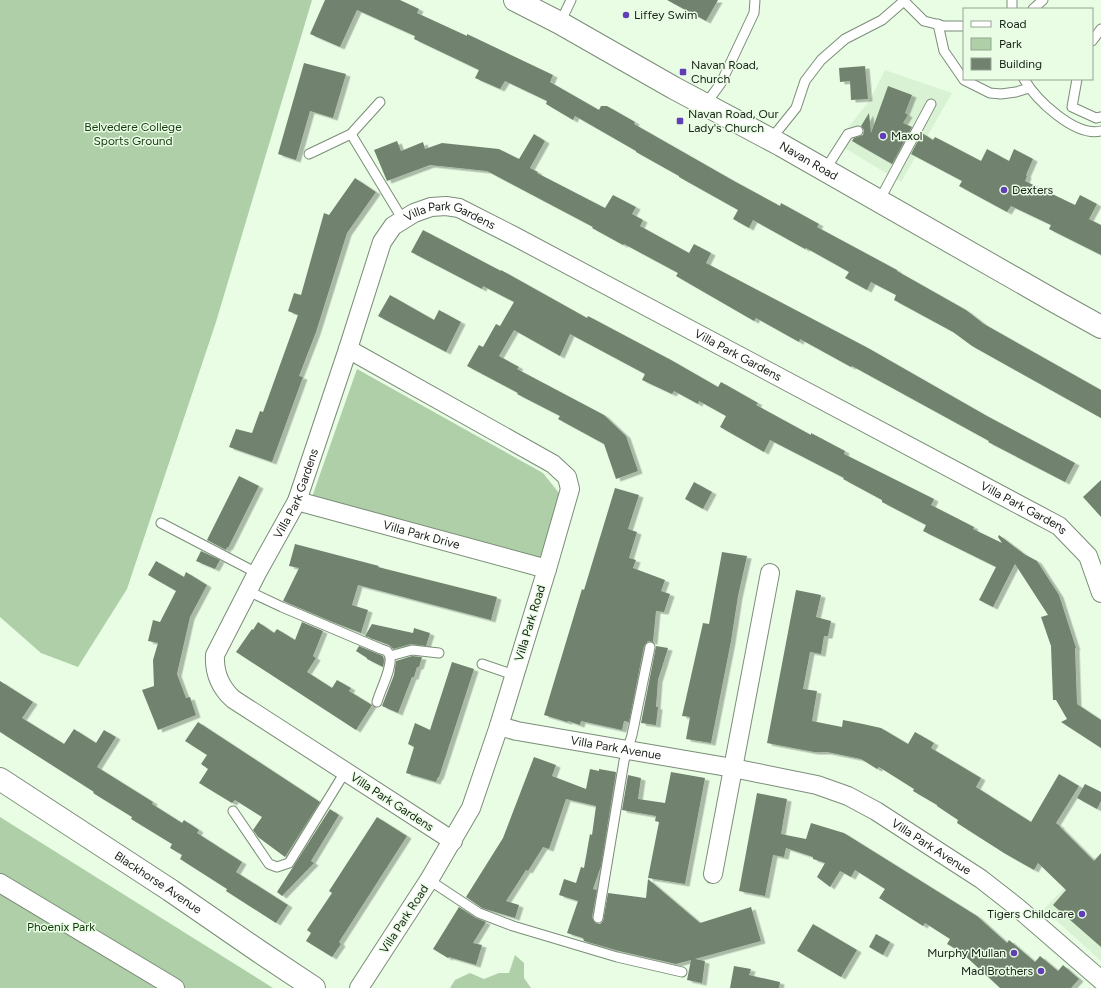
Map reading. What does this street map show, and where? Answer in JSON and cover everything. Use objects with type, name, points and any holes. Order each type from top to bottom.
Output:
[{"type":"main road","name":"Navan Road","points":[[515,0],[560,23],[705,105],[781,145],[1049,299],[1101,327]]},
{"type":"main road","name":"Blackhorse Avenue","points":[[0,779],[170,890],[314,988]]},
{"type":"street","name":"Villa Park Gardens","points":[[453,841],[233,699],[225,692],[214,666],[215,655],[257,573],[297,501],[382,242],[393,226],[414,213],[431,207],[446,206],[459,208],[521,239],[1059,526],[1088,556],[1101,593]]},
{"type":"street","name":"Villa Park Road","points":[[348,349],[553,464],[567,477],[570,489],[499,726],[471,808],[429,880],[359,988]]},
{"type":"street","name":"Villa Park Drive","points":[[297,501],[547,569]]},
{"type":"street","points":[[713,874],[770,572]]},
{"type":"street","name":"Villa Park Avenue","points":[[499,726],[517,731],[627,749],[817,784],[848,796],[876,810],[981,879],[1018,908],[1101,980]]},
{"type":"street","points":[[0,883],[175,988]]},
{"type":"lane","points":[[560,23],[571,0]]},
{"type":"lane","points":[[705,105],[721,83],[754,13],[755,0]]},
{"type":"lane","points":[[1034,8],[1043,0]]},
{"type":"lane","points":[[770,140],[796,108],[806,81],[821,60],[845,40],[882,20],[905,1],[924,21],[944,26],[963,26]]},
{"type":"lane","points":[[938,24],[944,51],[963,79]]},
{"type":"lane","points":[[1093,40],[1101,29]]},
{"type":"lane","points":[[964,80],[990,93],[1001,94],[1029,88]]},
{"type":"lane","points":[[1025,80],[1029,88],[1045,105],[1072,126],[1095,132],[1101,131]]},
{"type":"lane","points":[[1077,80],[1072,108],[1096,118],[1101,117]]},
{"type":"lane","points":[[309,154],[351,134],[380,102]]},
{"type":"lane","points":[[879,201],[900,158],[931,104]]},
{"type":"lane","points":[[825,170],[848,134],[858,131]]},
{"type":"lane","points":[[351,134],[403,220]]},
{"type":"lane","points":[[161,524],[257,573]]},
{"type":"lane","points":[[248,591],[282,607],[381,648],[387,652],[390,656],[390,668],[381,687],[377,702]]},
{"type":"lane","points":[[598,918],[624,761],[632,735],[650,647]]},
{"type":"lane","points":[[390,656],[412,650],[439,653]]},
{"type":"lane","points":[[482,664],[514,674]]},
{"type":"lane","points":[[233,811],[269,864],[277,867],[289,863],[345,772]]},
{"type":"lane","points":[[429,880],[479,913],[513,926],[617,957],[682,972]]},
{"type":"shaded area","points":[[885,70],[952,93],[901,182],[836,143],[870,100]]},
{"type":"shaded area","points":[[1095,857],[1101,863],[1101,961],[1044,909]]},
{"type":"green space","name":"Belvedere College Sports Ground","points":[[0,0],[312,0],[216,322],[127,589],[78,667],[41,653],[0,617]]},
{"type":"green space","points":[[357,369],[543,473],[559,493],[540,562],[312,497]]},
{"type":"green space","name":"Phoenix Park","points":[[0,817],[273,988],[0,988]]},
{"type":"green space","points":[[515,955],[524,963],[524,978],[531,988],[450,988],[455,980],[470,973],[484,979],[499,973],[509,973]]},
{"type":"building","points":[[325,0],[400,0],[419,9],[417,13],[467,36],[467,34],[553,75],[550,82],[599,110],[601,106],[607,106],[635,122],[634,124],[734,181],[780,206],[781,203],[819,224],[817,227],[897,270],[966,310],[984,324],[1101,390],[1101,418],[972,346],[953,332],[894,300],[896,295],[871,282],[867,290],[845,278],[849,272],[806,248],[805,249],[753,220],[749,228],[733,219],[738,210],[575,116],[573,120],[546,104],[547,101],[505,81],[500,89],[475,78],[479,70],[414,39],[415,36],[357,10],[340,47],[310,34]]},
{"type":"building","points":[[667,0],[718,0],[706,21]]},
{"type":"building","points":[[304,63],[346,74],[333,118],[310,111],[296,160],[278,154]]},
{"type":"building","points":[[865,66],[868,99],[851,100],[850,81],[840,82],[839,68]]},
{"type":"building","name":"Maxol","points":[[888,86],[912,95],[905,113],[908,115],[903,123],[912,127],[892,164],[852,141],[854,138],[863,135],[864,130],[861,126],[869,113],[871,133]]},
{"type":"building","points":[[922,133],[933,140],[935,137],[981,161],[987,149],[1009,161],[1014,149],[1033,159],[1025,181],[1075,205],[1080,195],[1097,204],[1089,219],[1101,225],[1101,255],[1049,229],[1051,225],[1011,206],[1007,212],[959,186],[962,181],[911,154]]},
{"type":"building","points":[[534,134],[545,141],[530,168],[538,172],[537,173],[605,208],[613,195],[636,207],[632,214],[643,220],[640,226],[689,253],[694,244],[711,253],[706,263],[868,348],[987,416],[1075,463],[1065,482],[988,442],[989,441],[800,339],[799,342],[756,318],[754,321],[676,276],[678,273],[624,244],[623,245],[592,228],[593,227],[487,171],[430,165],[387,181],[374,150],[397,141],[401,151],[423,142],[425,149],[442,143],[499,149],[519,159]]},
{"type":"building","points":[[355,178],[376,192],[347,233],[316,332],[299,376],[303,377],[272,462],[229,447],[236,429],[252,433],[260,411],[263,412],[298,315],[288,311],[294,293],[301,295],[324,213],[329,215]]},
{"type":"building","points":[[423,230],[501,270],[587,318],[588,316],[671,360],[718,387],[721,382],[758,403],[756,405],[811,435],[811,433],[845,451],[844,454],[934,499],[931,505],[974,527],[973,529],[1002,543],[998,537],[999,535],[1024,554],[1037,561],[1059,595],[1076,648],[1077,704],[1101,720],[1101,748],[1061,722],[1067,719],[1056,700],[1053,700],[1051,646],[1041,617],[1048,615],[1015,564],[993,607],[979,600],[996,567],[923,531],[926,525],[882,502],[882,500],[843,479],[844,478],[770,440],[764,452],[720,427],[726,416],[699,401],[698,404],[674,391],[672,394],[642,380],[645,374],[570,334],[560,356],[514,330],[499,356],[519,367],[517,369],[604,415],[626,436],[638,471],[616,479],[604,444],[558,419],[560,416],[467,366],[479,345],[483,347],[496,324],[500,326],[514,302],[483,286],[482,289],[411,252]]},
{"type":"building","points":[[390,295],[434,320],[439,310],[461,322],[446,352],[378,316]]},
{"type":"building","points":[[239,476],[259,486],[226,550],[207,540]]},
{"type":"building","points":[[1101,480],[1101,517],[1083,497]]},
{"type":"building","points":[[694,482],[712,492],[703,509],[685,499]]},
{"type":"building","points":[[615,488],[639,495],[628,529],[637,532],[629,558],[636,560],[633,568],[665,580],[661,591],[670,594],[664,612],[656,611],[653,642],[648,641],[644,646],[629,722],[624,721],[622,730],[581,721],[580,725],[544,715],[582,589],[584,590]]},
{"type":"building","points":[[295,544],[497,597],[491,620],[358,585],[352,605],[368,610],[361,633],[335,623],[283,601],[299,568],[289,566]]},
{"type":"building","points":[[201,551],[220,560],[215,569],[196,561]]},
{"type":"building","points":[[722,552],[747,556],[738,596],[731,641],[711,743],[686,739],[690,717],[682,716],[703,623],[709,624]]},
{"type":"building","points":[[156,561],[184,577],[186,572],[207,585],[190,617],[177,674],[186,698],[190,697],[196,715],[158,730],[142,690],[154,686],[153,660],[158,643],[148,641],[153,620],[160,622],[176,591],[148,575]]},
{"type":"building","points":[[796,590],[821,595],[816,617],[831,621],[828,636],[824,636],[821,654],[810,652],[803,689],[817,691],[812,721],[842,727],[843,720],[881,728],[908,744],[915,732],[934,743],[931,748],[981,778],[976,787],[1031,822],[1059,774],[1079,786],[1056,823],[1094,861],[1101,853],[1101,947],[1053,905],[1066,890],[1038,863],[1034,870],[1004,853],[957,823],[958,820],[937,805],[913,791],[914,789],[879,767],[877,769],[861,759],[767,743]]},
{"type":"building","points":[[258,622],[274,633],[277,629],[295,640],[302,622],[323,631],[313,656],[316,658],[307,672],[332,688],[337,680],[351,688],[349,691],[372,705],[356,730],[236,652]]},
{"type":"building","points":[[372,624],[413,633],[414,628],[430,633],[426,646],[411,644],[393,649],[389,645],[365,636]]},
{"type":"building","points":[[359,646],[383,656],[383,667],[367,659],[356,651]]},
{"type":"building","points":[[656,646],[668,648],[658,680],[656,725],[641,723]]},
{"type":"building","points":[[412,656],[422,657],[414,677],[412,677],[398,713],[382,706],[394,675],[396,661]]},
{"type":"building","points":[[452,662],[474,669],[439,777],[436,782],[406,773],[414,747],[408,744],[415,723],[430,730]]},
{"type":"building","points":[[0,681],[33,702],[22,718],[64,744],[74,729],[96,743],[104,730],[116,737],[97,767],[153,802],[152,804],[182,823],[184,820],[199,830],[197,833],[242,862],[236,872],[288,905],[276,923],[180,859],[182,855],[170,848],[172,844],[131,819],[132,817],[0,732]]},
{"type":"building","points":[[198,722],[320,802],[285,857],[258,837],[253,830],[262,817],[235,800],[232,803],[199,783],[208,769],[201,764],[207,755],[185,741]]},
{"type":"building","points":[[534,757],[556,765],[552,776],[586,789],[590,769],[616,772],[601,866],[593,889],[597,890],[592,917],[595,923],[600,924],[603,921],[608,893],[646,898],[648,879],[700,923],[751,907],[761,941],[695,959],[705,961],[702,983],[687,980],[691,960],[676,964],[619,951],[584,941],[583,938],[567,933],[578,901],[559,895],[564,879],[576,883],[581,867],[584,868],[590,834],[592,835],[596,806],[566,799],[549,849],[543,847],[506,901],[519,905],[515,918],[482,908],[466,897],[503,838]]},
{"type":"building","points":[[671,772],[705,778],[685,884],[648,878],[659,822],[655,821],[656,816],[622,810],[628,775],[641,778],[638,799],[665,803]]},
{"type":"building","points":[[1085,784],[1101,792],[1101,801],[1097,809],[1077,798]]},
{"type":"building","points":[[757,793],[787,799],[781,834],[806,839],[811,823],[844,833],[977,916],[1007,943],[1009,940],[1035,962],[1040,956],[1058,971],[1063,965],[1079,979],[1071,988],[1000,988],[961,952],[947,944],[950,939],[925,923],[923,926],[879,898],[885,889],[855,870],[851,877],[840,871],[830,887],[817,877],[825,863],[813,859],[813,857],[786,848],[784,857],[773,855],[765,896],[739,891]]},
{"type":"building","points":[[330,809],[339,815],[311,861],[314,863],[282,896],[277,892]]},
{"type":"building","points":[[377,817],[407,836],[339,942],[341,944],[332,957],[306,941],[311,933],[307,930],[332,893],[329,891]]},
{"type":"building","points":[[459,907],[476,918],[486,922],[473,943],[482,945],[476,965],[449,957],[448,958],[433,949]]},
{"type":"building","points":[[813,924],[857,950],[841,977],[797,951]]},
{"type":"building","points":[[876,934],[890,942],[883,955],[869,947]]},
{"type":"building","points":[[734,966],[751,969],[749,975],[780,982],[779,988],[730,988]]},
{"type":"place","name":"Liffey Swim","points":[[626,15]]},
{"type":"place","name":"Navan Road, Church","points":[[683,72]]},
{"type":"place","name":"Navan Road, Our Lady's Church","points":[[680,121]]},
{"type":"place","name":"Maxol","points":[[883,136]]},
{"type":"place","name":"Dexters","points":[[1004,190]]},
{"type":"place","name":"Tigers Childcare","points":[[1082,914]]},
{"type":"place","name":"Murphy Mullan","points":[[1014,953]]},
{"type":"place","name":"Mad Brothers","points":[[1041,971]]}]
